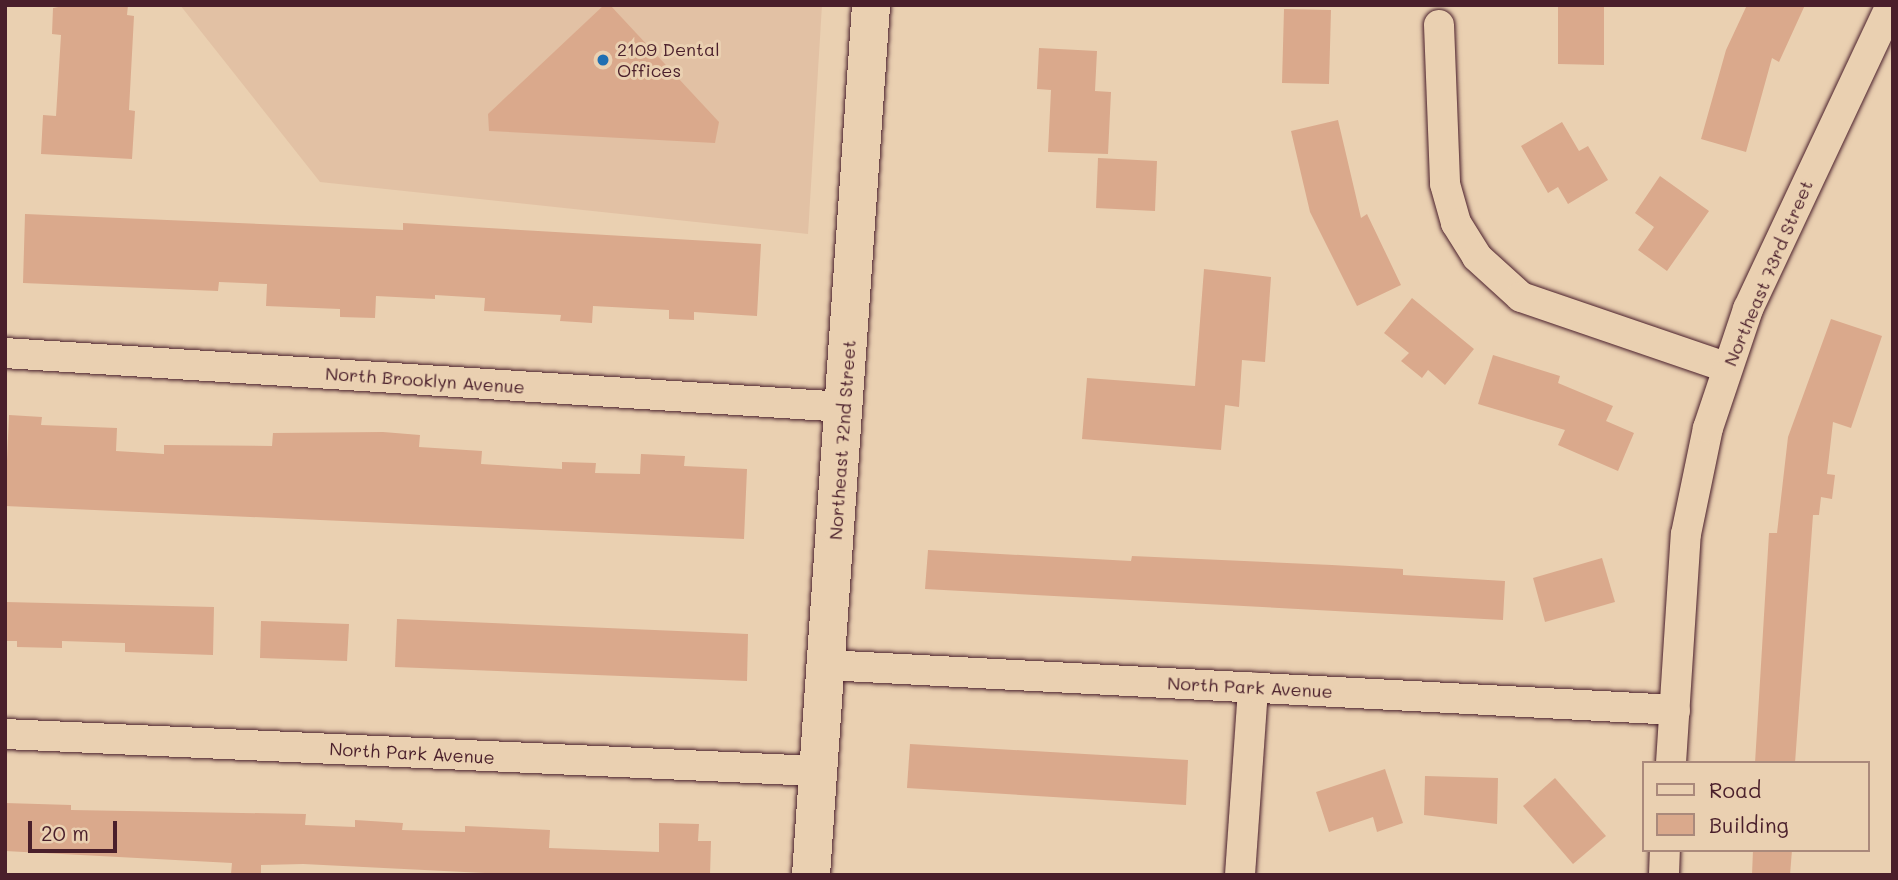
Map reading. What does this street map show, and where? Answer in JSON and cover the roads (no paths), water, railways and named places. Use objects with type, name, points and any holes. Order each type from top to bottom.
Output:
[{"type":"main road","name":"Northeast 72nd Street","points":[[811,875],[871,5]]},
{"type":"street","name":"Northeast 73rd Street","points":[[1671,761],[1686,534],[1707,428],[1748,309],[1891,5]]},
{"type":"street","points":[[1439,25],[1445,184],[1456,223],[1477,257],[1521,297],[1726,368]]},
{"type":"street","name":"North Brooklyn Avenue","points":[[5,353],[845,408]]},
{"type":"street","name":"North Park Avenue","points":[[826,665],[1675,710]]},
{"type":"street","points":[[1240,875],[1253,687]]},
{"type":"street","name":"North Park Avenue","points":[[5,734],[818,771]]},
{"type":"street","points":[[1664,875],[1665,852]]},
{"type":"place","name":"2109 Dental Offices","points":[[603,60]]}]
